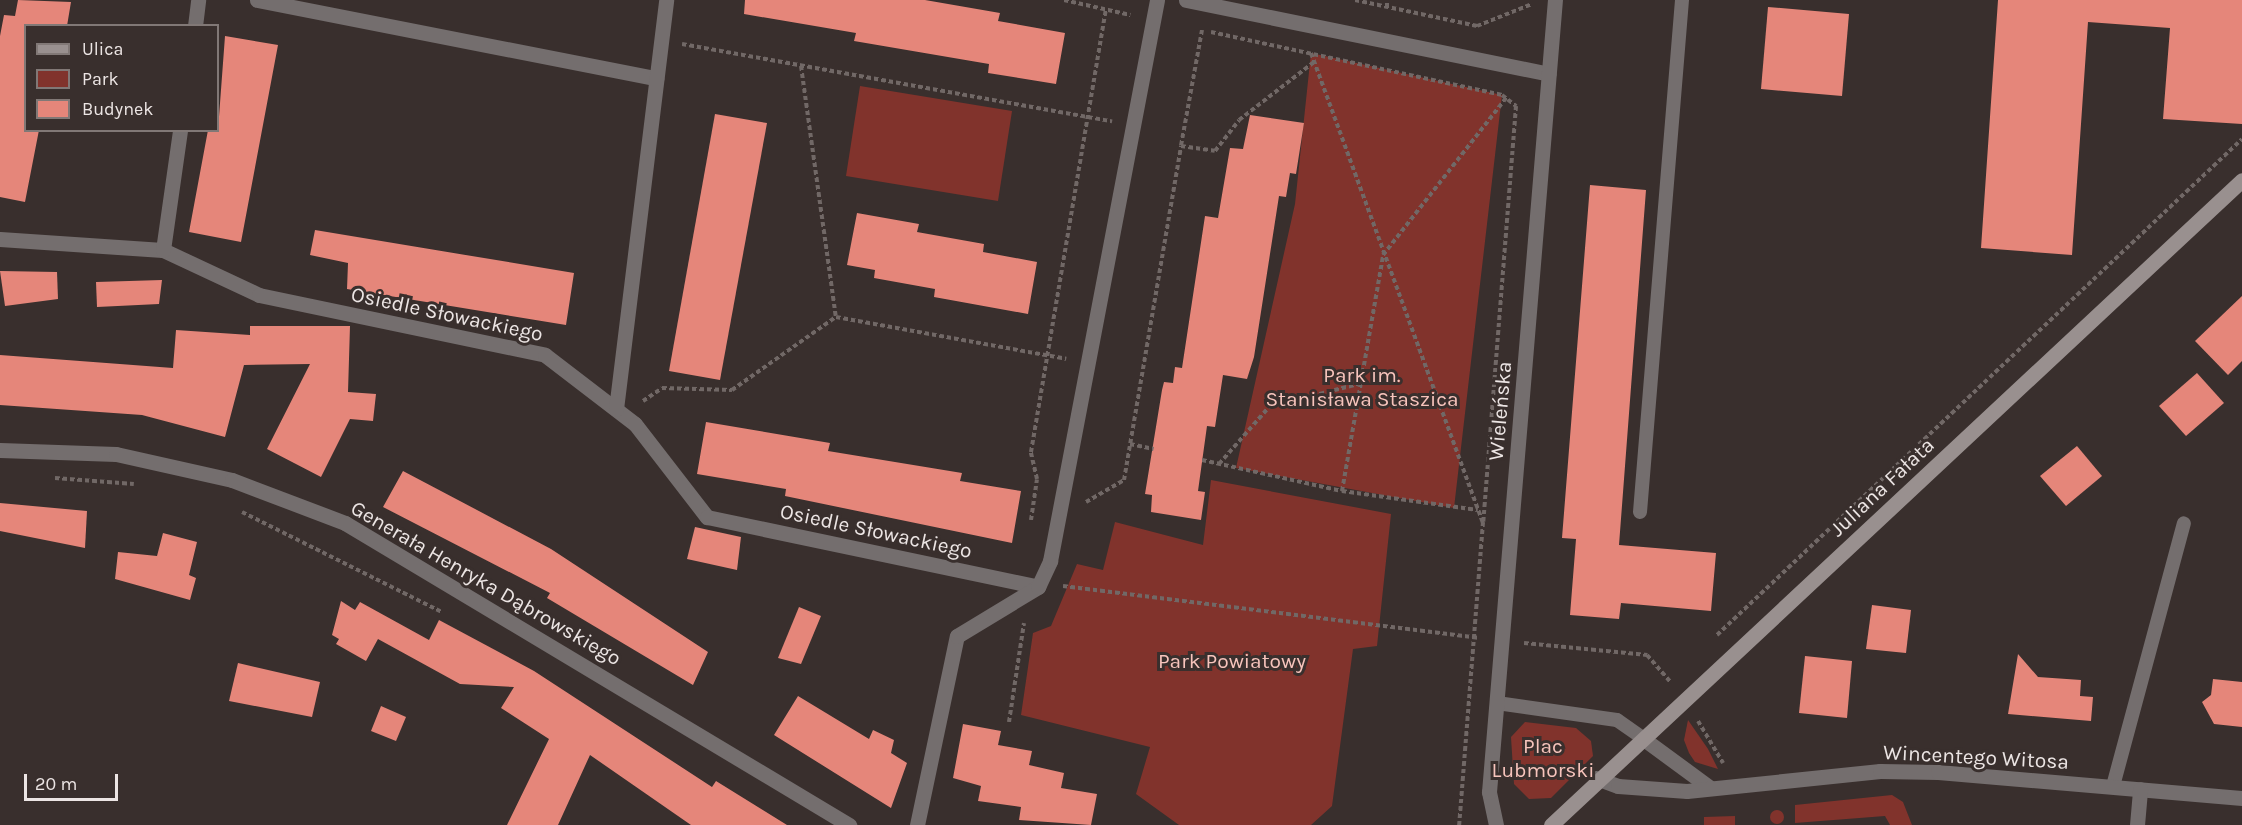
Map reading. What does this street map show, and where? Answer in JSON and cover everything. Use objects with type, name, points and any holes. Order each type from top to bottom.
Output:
[{"type":"main road","name":"Juliana Fałata","points":[[1551,825],[1596,778],[1685,700],[2242,180]]},
{"type":"street","points":[[195,24],[198,0]]},
{"type":"street","points":[[257,0],[656,78]]},
{"type":"street","points":[[620,412],[666,0]]},
{"type":"street","points":[[917,825],[957,636],[1038,586],[1058,519],[1157,0]]},
{"type":"street","points":[[1186,0],[1549,74]]},
{"type":"street","name":"Wieleńska","points":[[1496,825],[1489,792],[1555,0]]},
{"type":"street","points":[[163,250],[180,132]]},
{"type":"street","name":"Osiedle Słowackiego","points":[[0,239],[163,250],[258,295],[545,355],[620,412],[707,517],[1038,586]]},
{"type":"street","name":"Generała Henryka Dąbrowskiego","points":[[0,450],[116,454],[232,480],[345,523],[849,825]]},
{"type":"street","points":[[1641,737],[1709,787]]},
{"type":"street","name":"Wincentego Witosa","points":[[1596,778],[1638,788],[1736,789],[1880,771],[2113,786],[2242,798]]},
{"type":"street","points":[[2138,825],[2140,789]]},
{"type":"lane","points":[[1640,512],[1682,0]]},
{"type":"lane","points":[[2113,786],[2184,523]]},
{"type":"lane","points":[[1497,703],[1617,720],[1641,737]]},
{"type":"path","points":[[1064,0],[1154,20]]},
{"type":"path","points":[[1355,0],[1486,26],[1541,0]]},
{"type":"path","points":[[1387,7],[1388,0]]},
{"type":"path","points":[[1030,526],[1037,479],[1031,452],[1106,9]]},
{"type":"path","points":[[1193,28],[1507,97]]},
{"type":"path","points":[[1058,519],[1124,480],[1202,30]]},
{"type":"path","points":[[661,40],[1134,125]]},
{"type":"path","points":[[1311,53],[1383,255],[1483,522]]},
{"type":"path","points":[[1181,146],[1215,151],[1239,120],[1314,62]]},
{"type":"path","points":[[801,66],[836,317]]},
{"type":"path","points":[[1342,491],[1358,384],[1383,255],[1507,97]]},
{"type":"path","points":[[1458,825],[1518,120],[1507,97]]},
{"type":"path","points":[[1713,640],[2242,139]]},
{"type":"path","points":[[620,412],[662,388],[732,390],[836,317],[1088,363]]},
{"type":"path","points":[[1219,464],[1269,407],[1358,384]]},
{"type":"path","points":[[1131,444],[1153,449]]},
{"type":"path","points":[[1202,460],[1342,491],[1478,510]]},
{"type":"path","points":[[45,477],[141,485]]},
{"type":"path","points":[[231,506],[448,615]]},
{"type":"path","points":[[1038,586],[1070,586],[1288,618],[1647,655],[1685,700],[1736,789]]},
{"type":"path","points":[[1010,722],[1024,629],[1023,596]]},
{"type":"path","points":[[1668,680],[1676,674]]},
{"type":"green space","name":"Park im. Stanisława Staszica","points":[[1311,53],[1502,95],[1454,508],[1236,468],[1295,204]]},
{"type":"green space","points":[[860,86],[1012,111],[998,201],[846,176]]},
{"type":"green space","name":"Park Powiatowy","points":[[1211,480],[1391,514],[1377,646],[1353,649],[1332,806],[1311,825],[1179,825],[1136,794],[1150,747],[1021,715],[1033,633],[1051,626],[1077,564],[1103,570],[1115,522],[1203,545]]},
{"type":"green space","points":[[1688,720],[1708,749],[1718,769],[1695,762],[1689,753],[1684,740]]},
{"type":"green space","name":"Plac Lubmorski","points":[[1525,722],[1576,728],[1591,741],[1593,756],[1551,798],[1529,799],[1514,784],[1511,737]]},
{"type":"green space","points":[[1892,795],[1903,802],[1912,825],[1890,825],[1885,816],[1795,823],[1795,805]]},
{"type":"green space","points":[[1774,810],[1780,810],[1784,817],[1780,824],[1774,824],[1770,820],[1770,814]]},
{"type":"green space","points":[[1735,816],[1735,825],[1704,825],[1704,817]]},
{"type":"building","points":[[18,0],[71,2],[67,24],[24,24],[24,132],[39,132],[25,202],[0,197],[0,36],[4,15],[15,16]]},
{"type":"building","points":[[745,0],[925,0],[1000,13],[998,21],[1065,33],[1056,84],[988,73],[989,64],[854,41],[856,33],[744,14]]},
{"type":"building","points":[[1998,0],[2242,0],[2242,124],[2163,119],[2170,28],[2088,22],[2072,255],[1981,248]]},
{"type":"building","points":[[1768,7],[1849,14],[1842,96],[1761,89]]},
{"type":"building","points":[[225,36],[278,45],[241,242],[189,232],[208,132],[219,132]]},
{"type":"building","points":[[715,114],[767,123],[720,380],[669,371]]},
{"type":"building","points":[[1250,115],[1304,123],[1296,174],[1290,173],[1286,197],[1279,196],[1254,357],[1247,379],[1223,375],[1215,427],[1207,426],[1198,491],[1205,492],[1201,520],[1151,512],[1152,495],[1145,494],[1162,390],[1164,382],[1173,383],[1175,367],[1182,368],[1205,216],[1218,218],[1230,148],[1243,149]]},
{"type":"building","points":[[1590,185],[1646,190],[1619,545],[1716,553],[1711,611],[1621,603],[1619,619],[1570,615],[1576,539],[1562,538]]},
{"type":"building","points":[[857,213],[919,224],[917,232],[984,244],[983,252],[1037,262],[1028,314],[934,297],[935,289],[874,278],[875,270],[847,265]]},
{"type":"building","points":[[315,230],[574,273],[566,325],[347,289],[348,263],[310,255]]},
{"type":"building","points":[[0,271],[57,272],[58,299],[5,306]]},
{"type":"building","points":[[162,280],[159,304],[97,307],[96,282]]},
{"type":"building","points":[[2242,296],[2242,361],[2228,375],[2195,341]]},
{"type":"building","points":[[250,326],[350,326],[348,392],[376,394],[373,421],[350,419],[321,477],[267,449],[310,364],[244,365],[225,437],[142,415],[0,405],[0,355],[173,368],[176,330],[250,335]]},
{"type":"building","points":[[2197,373],[2224,403],[2186,436],[2159,406]]},
{"type":"building","points":[[706,422],[830,443],[828,451],[962,473],[960,481],[1021,491],[1012,543],[785,496],[786,489],[697,474]]},
{"type":"building","points":[[2077,446],[2102,476],[2066,506],[2040,476]]},
{"type":"building","points":[[403,471],[551,549],[708,652],[693,685],[547,598],[550,593],[383,507]]},
{"type":"building","points":[[0,503],[87,511],[85,548],[0,531]]},
{"type":"building","points":[[695,527],[741,537],[737,570],[687,559]]},
{"type":"building","points":[[163,533],[197,542],[189,575],[196,578],[190,600],[115,579],[118,552],[157,556]]},
{"type":"building","points":[[341,601],[355,610],[360,602],[429,640],[439,620],[534,671],[712,787],[716,781],[787,825],[691,825],[590,755],[558,825],[507,825],[549,739],[501,708],[514,687],[460,684],[378,639],[366,661],[336,644],[339,639],[332,635]]},
{"type":"building","points":[[1872,605],[1911,610],[1906,653],[1866,649]]},
{"type":"building","points":[[799,607],[821,616],[801,664],[778,658]]},
{"type":"building","points":[[2018,654],[2038,677],[2081,680],[2080,696],[2093,697],[2091,721],[2008,714]]},
{"type":"building","points":[[1805,656],[1852,661],[1847,718],[1799,713]]},
{"type":"building","points":[[238,663],[320,682],[312,717],[229,701]]},
{"type":"building","points":[[2213,679],[2242,682],[2242,727],[2214,724],[2202,702],[2211,695]]},
{"type":"building","points":[[798,696],[869,739],[873,730],[894,740],[891,753],[907,763],[891,808],[774,735]]},
{"type":"building","points":[[381,706],[406,717],[396,741],[371,731]]},
{"type":"building","points":[[963,724],[1001,731],[998,745],[1032,751],[1029,765],[1064,773],[1061,788],[1097,794],[1091,825],[1019,820],[1021,807],[978,801],[981,786],[953,778]]}]
